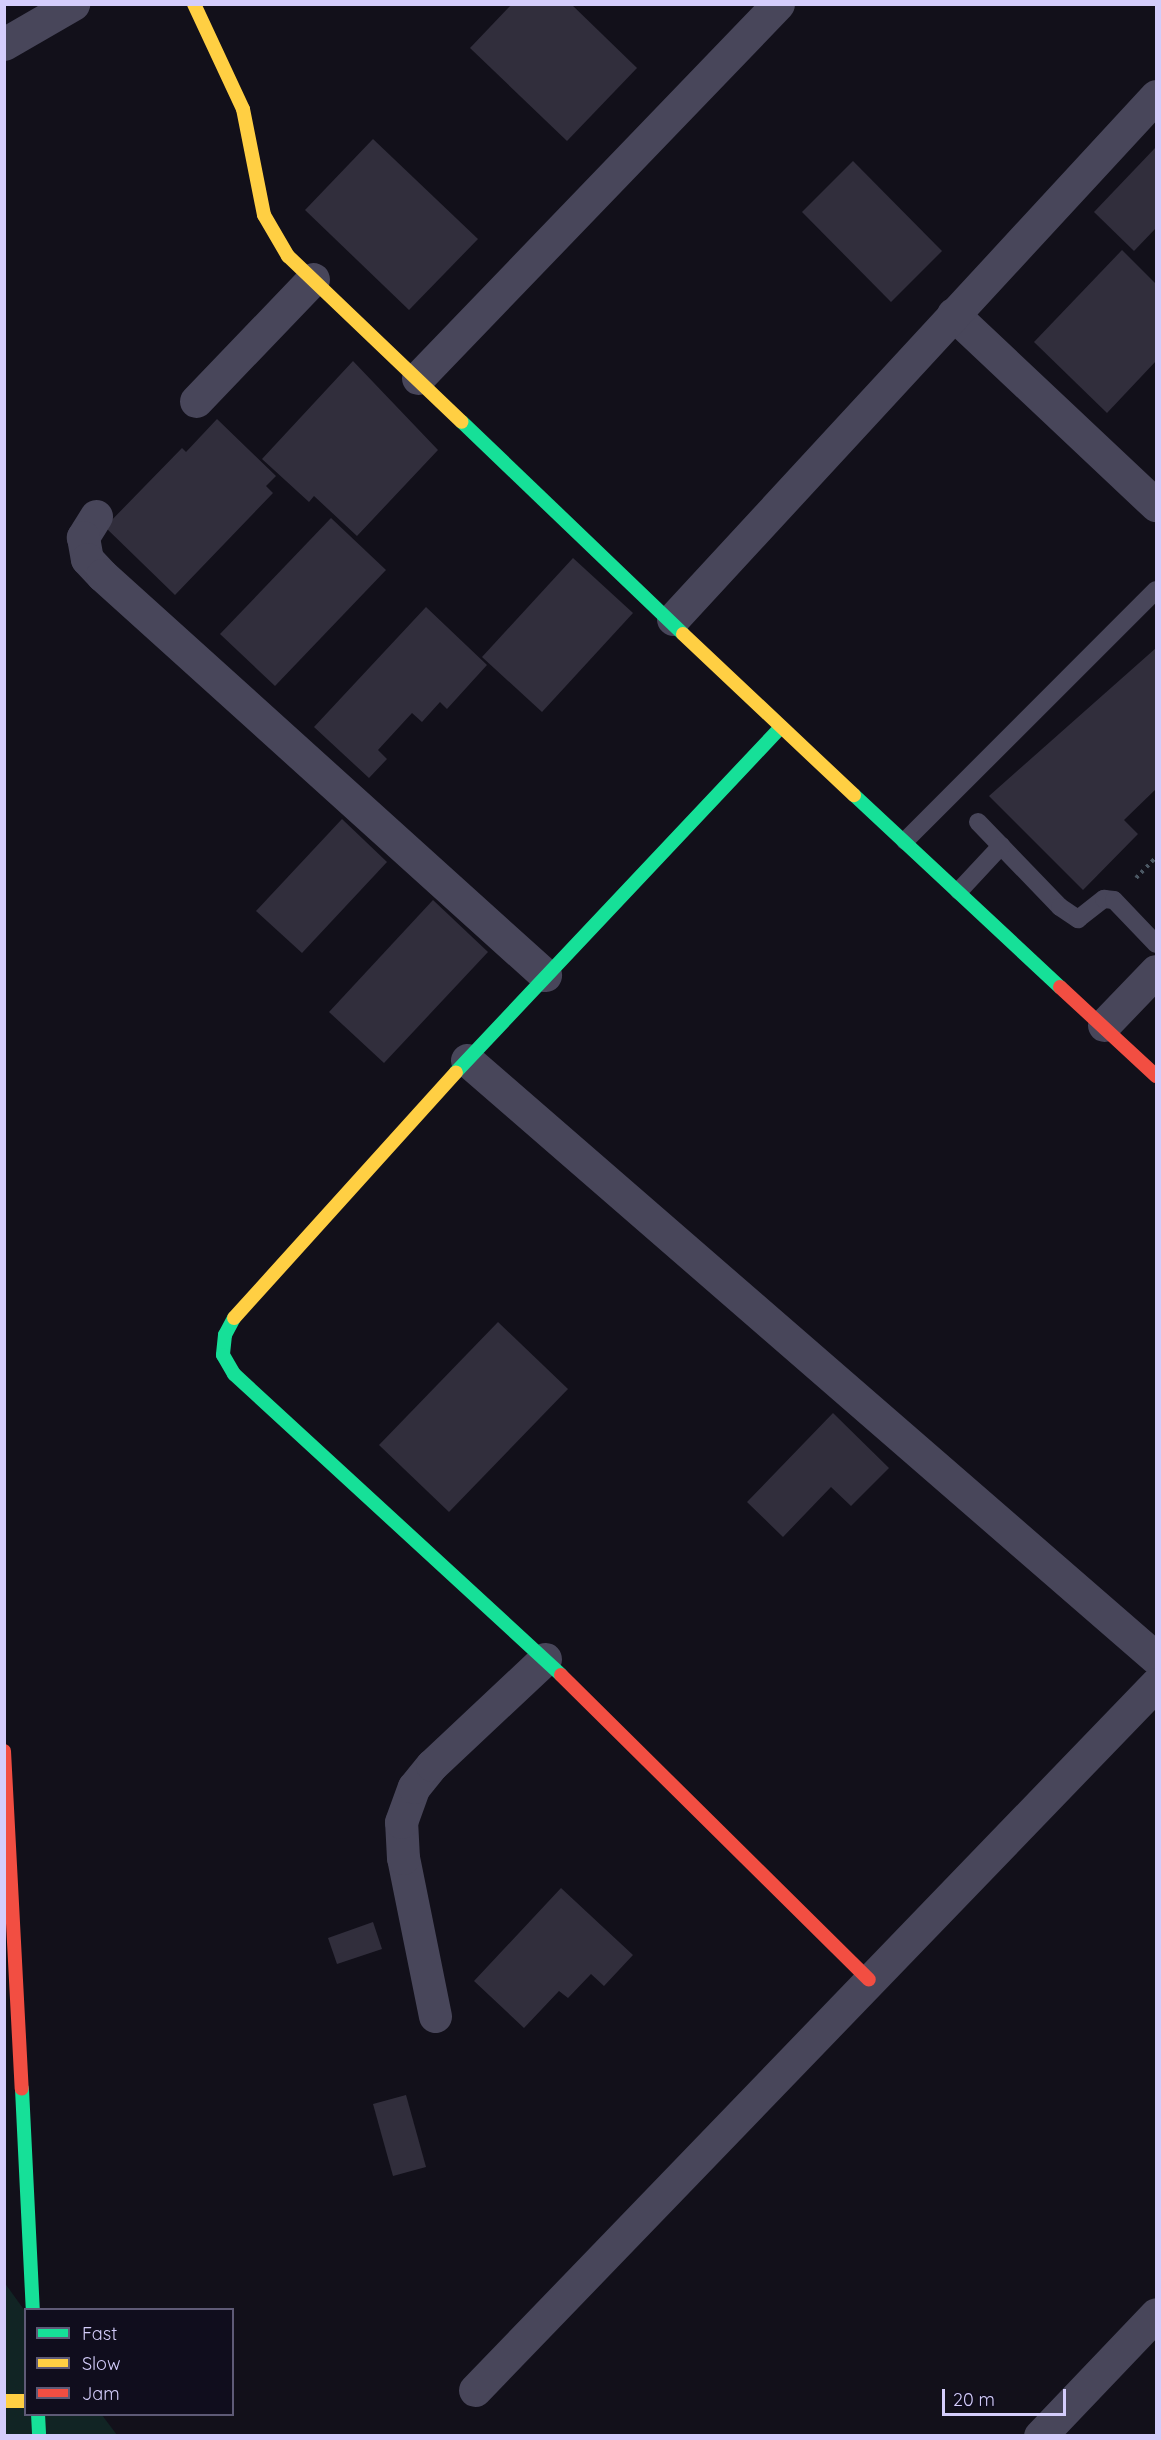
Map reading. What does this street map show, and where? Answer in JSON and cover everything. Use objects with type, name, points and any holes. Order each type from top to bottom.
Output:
[{"type":"street","points":[[4,44],[73,4]]},
{"type":"street","points":[[194,4],[243,109],[264,215],[288,256],[673,620],[781,727],[1104,1025],[1156,1076]]},
{"type":"street","points":[[418,378],[778,4]]},
{"type":"street","points":[[673,620],[1156,96]]},
{"type":"street","points":[[195,401],[313,279]]},
{"type":"street","points":[[953,314],[1156,505]]},
{"type":"street","points":[[96,516],[83,537],[87,559],[102,575],[545,975]]},
{"type":"street","points":[[781,727],[545,975],[233,1320],[225,1335],[223,1355],[234,1374],[545,1659],[869,1980]]},
{"type":"street","points":[[1104,1025],[1156,970]]},
{"type":"street","points":[[467,1060],[1156,1658]]},
{"type":"street","points":[[435,2016],[403,1858],[401,1822],[414,1787],[432,1764],[545,1659]]},
{"type":"street","points":[[475,2390],[1156,1684]]},
{"type":"street","points":[[4,1751],[33,2308]]},
{"type":"street","points":[[1040,2436],[1156,2314]]},
{"type":"street","points":[[4,2401],[24,2401]]},
{"type":"street","points":[[38,2416],[39,2436]]},
{"type":"lane","points":[[905,841],[1156,590]]},
{"type":"lane","points":[[978,822],[1060,907],[1078,919],[1104,899],[1114,900],[1156,944]]},
{"type":"lane","points":[[959,891],[1001,846]]},
{"type":"green space","points":[[4,2282],[24,2310],[24,2416],[103,2416],[117,2435],[5,2435]]},
{"type":"building","points":[[512,4],[571,4],[637,68],[567,141],[470,48]]},
{"type":"building","points":[[373,139],[478,239],[409,310],[305,210]]},
{"type":"building","points":[[1156,147],[1156,228],[1134,251],[1094,212]]},
{"type":"building","points":[[853,161],[942,251],[891,302],[802,212]]},
{"type":"building","points":[[1122,250],[1156,284],[1156,361],[1107,413],[1034,342]]},
{"type":"building","points":[[353,361],[438,450],[357,536],[314,496],[309,502],[262,459]]},
{"type":"building","points":[[217,419],[276,476],[266,486],[273,493],[175,595],[105,527],[182,448],[186,452]]},
{"type":"building","points":[[331,518],[386,570],[275,686],[220,634]]},
{"type":"building","points":[[573,558],[633,613],[542,712],[482,657]]},
{"type":"building","points":[[426,607],[487,665],[447,709],[440,702],[422,722],[412,713],[378,750],[387,759],[369,778],[314,727]]},
{"type":"building","points":[[1156,648],[1156,789],[1124,820],[1138,834],[1083,890],[989,796]]},
{"type":"building","points":[[342,819],[387,862],[302,953],[256,911]]},
{"type":"building","points":[[433,900],[488,952],[384,1063],[329,1012]]},
{"type":"building","points":[[498,1322],[568,1389],[449,1512],[379,1445]]},
{"type":"building","points":[[833,1413],[889,1468],[851,1506],[831,1487],[783,1537],[747,1502]]},
{"type":"building","points":[[561,1888],[633,1955],[604,1986],[591,1974],[568,1998],[559,1991],[524,2028],[474,1981]]},
{"type":"building","points":[[373,1922],[382,1949],[337,1964],[328,1938]]},
{"type":"building","points":[[406,2095],[426,2167],[393,2176],[373,2104]]},
{"type":"traffic: fast","points":[[462,422],[683,634]]},
{"type":"traffic: fast","points":[[456,1072],[781,727]]},
{"type":"traffic: fast","points":[[854,795],[1060,987]]},
{"type":"traffic: fast","points":[[234,1318],[225,1335],[223,1355],[234,1374],[561,1675]]},
{"type":"traffic: fast","points":[[22,2089],[33,2308]]},
{"type":"traffic: fast","points":[[38,2416],[39,2436]]},
{"type":"traffic: slow","points":[[194,4],[243,109],[264,215],[288,256],[462,422]]},
{"type":"traffic: slow","points":[[683,634],[854,795]]},
{"type":"traffic: slow","points":[[234,1318],[456,1072]]},
{"type":"traffic: slow","points":[[4,2401],[24,2401]]},
{"type":"traffic: jam","points":[[1060,987],[1156,1076]]},
{"type":"traffic: jam","points":[[561,1675],[869,1980]]},
{"type":"traffic: jam","points":[[4,1751],[22,2089]]}]
